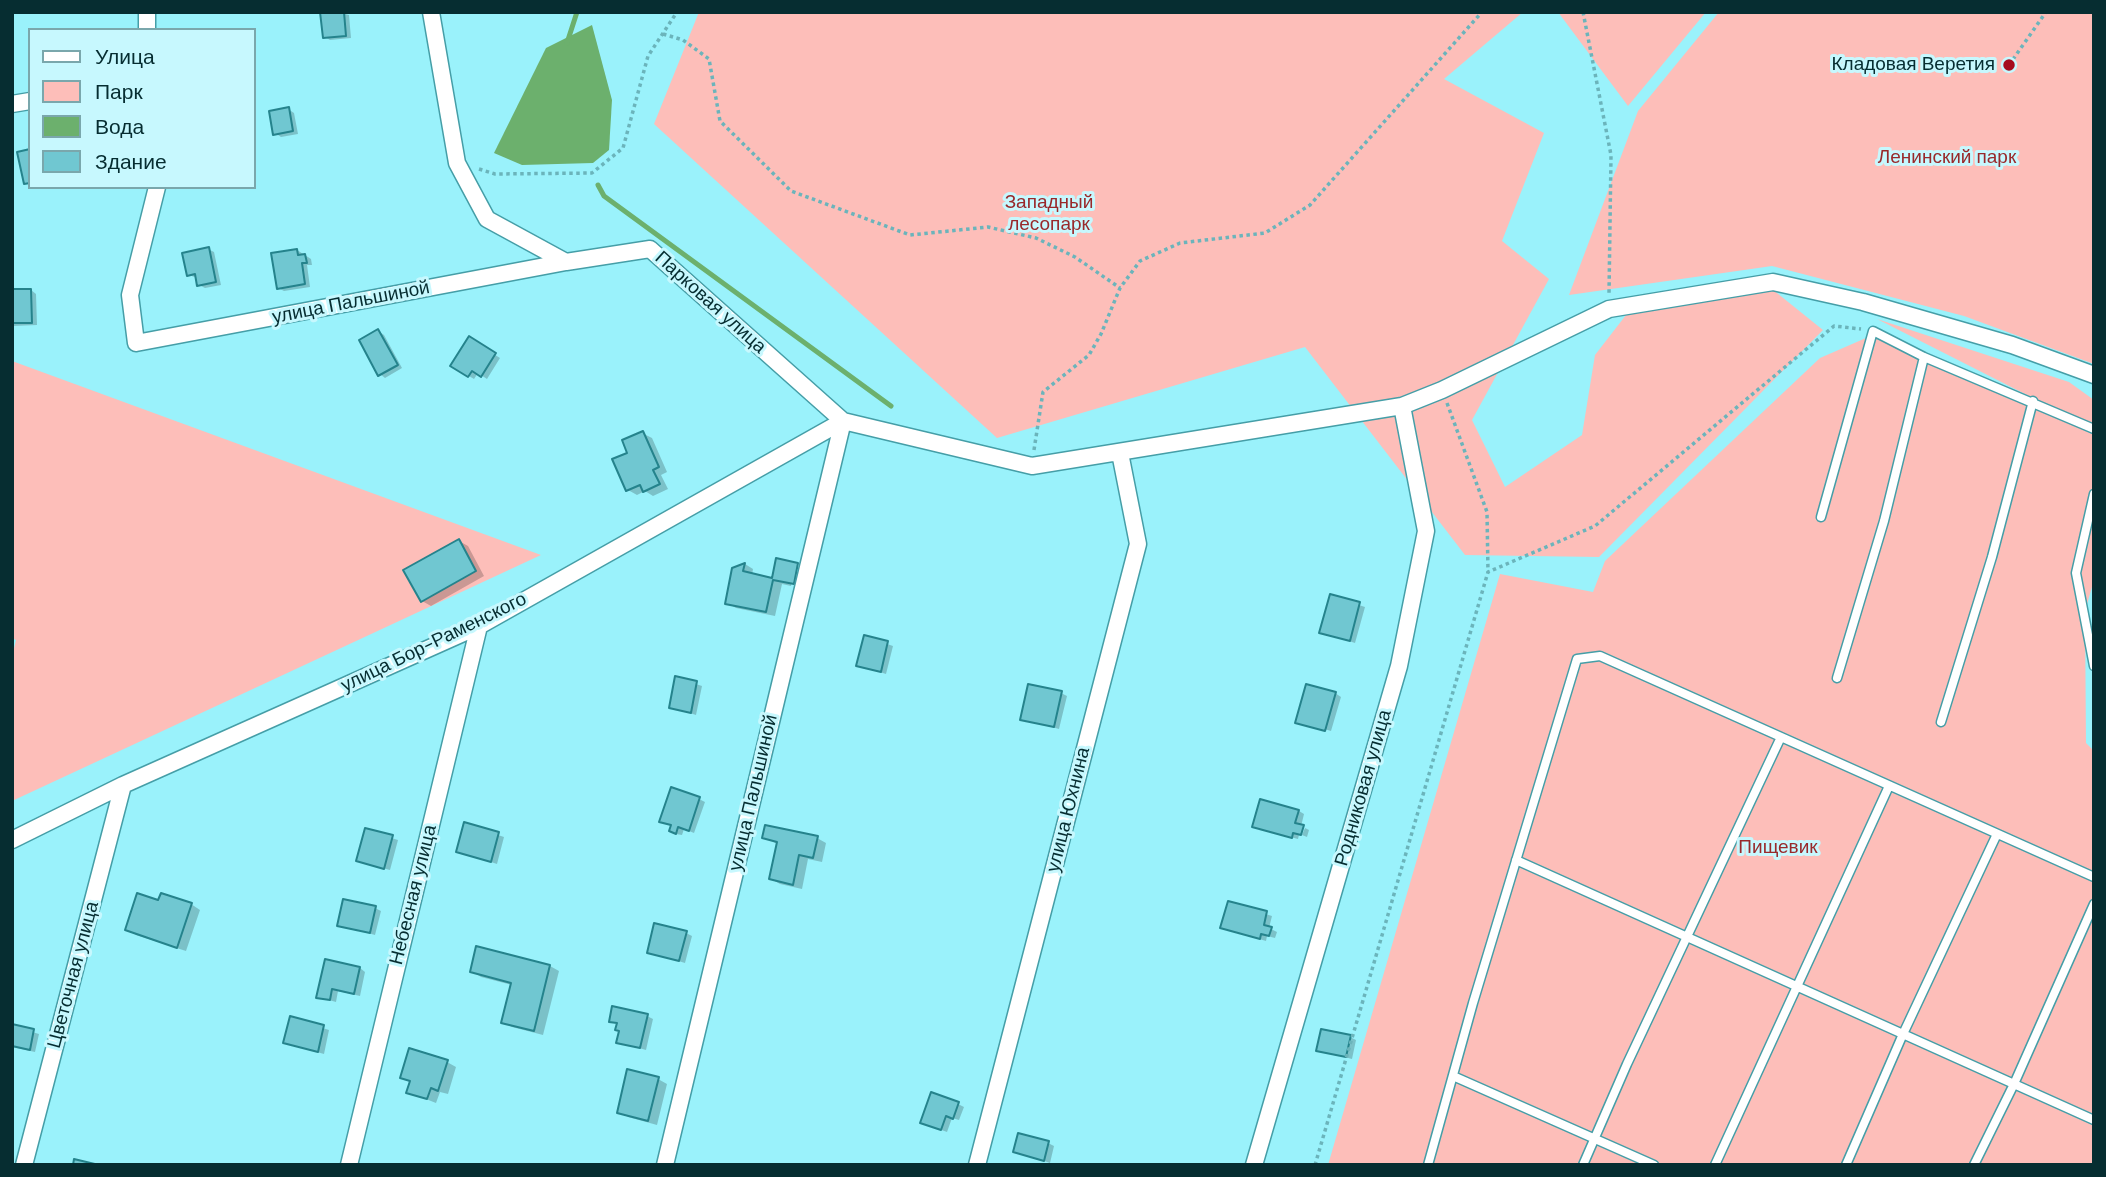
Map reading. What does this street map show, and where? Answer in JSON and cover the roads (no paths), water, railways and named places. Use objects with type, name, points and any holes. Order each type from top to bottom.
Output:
[{"type":"street","points":[[431,12],[457,163],[486,219],[566,262]]},
{"type":"street","name":"улица Пальшиной","points":[[156,189],[130,295],[136,343],[566,262]]},
{"type":"street","name":"Парковая улица","points":[[566,262],[650,249],[843,421]]},
{"type":"street","points":[[843,421],[1032,466],[1120,453],[1402,406],[1442,390],[1608,309],[1773,282],[1863,302],[2012,345],[2094,375]]},
{"type":"street","name":"Родниковая улица","points":[[1254,1165],[1399,666],[1426,531],[1402,406]]},
{"type":"street","name":"улица Пальшиной","points":[[664,1165],[843,421]]},
{"type":"street","name":"улица Бор-Раменского","points":[[12,840],[123,786],[479,626],[843,421]]},
{"type":"street","name":"улица Юхнина","points":[[977,1165],[1138,544],[1120,453]]},
{"type":"street","name":"Небесная улица","points":[[349,1165],[479,626]]},
{"type":"street","name":"Цветочная улица","points":[[24,1165],[123,786]]},
{"type":"lane","points":[[1821,517],[1873,331],[1924,357],[2094,429]]},
{"type":"lane","points":[[1837,678],[1884,521],[1924,357]]},
{"type":"lane","points":[[1941,722],[1992,558],[2033,401]]},
{"type":"lane","points":[[2094,495],[2076,573],[2094,666]]},
{"type":"lane","points":[[1428,1165],[1577,659],[1600,656],[2094,877]]},
{"type":"lane","points":[[1583,1165],[1686,937],[1781,737]]},
{"type":"lane","points":[[1715,1165],[1889,786]]},
{"type":"lane","points":[[1846,1165],[1903,1034],[1997,834]]},
{"type":"lane","points":[[1516,860],[2094,1120]]},
{"type":"lane","points":[[1974,1165],[2014,1084],[2094,904]]},
{"type":"lane","points":[[1453,1076],[1654,1165]]},
{"type":"water","points":[[592,25],[612,100],[609,150],[593,163],[522,165],[494,153],[546,48]]},
{"type":"waterway","points":[[567,43],[577,12]]},
{"type":"waterway","points":[[598,185],[604,196],[891,406]]},
{"type":"place","name":"Кладовая Веретия","points":[[2009,65]]},
{"type":"park label","name":"Ленинский парк","points":[[1947,158]]},
{"type":"park label","name":"Западный лесопарк","points":[[1049,214]]},
{"type":"park label","name":"Пищевик","points":[[1778,848]]}]
